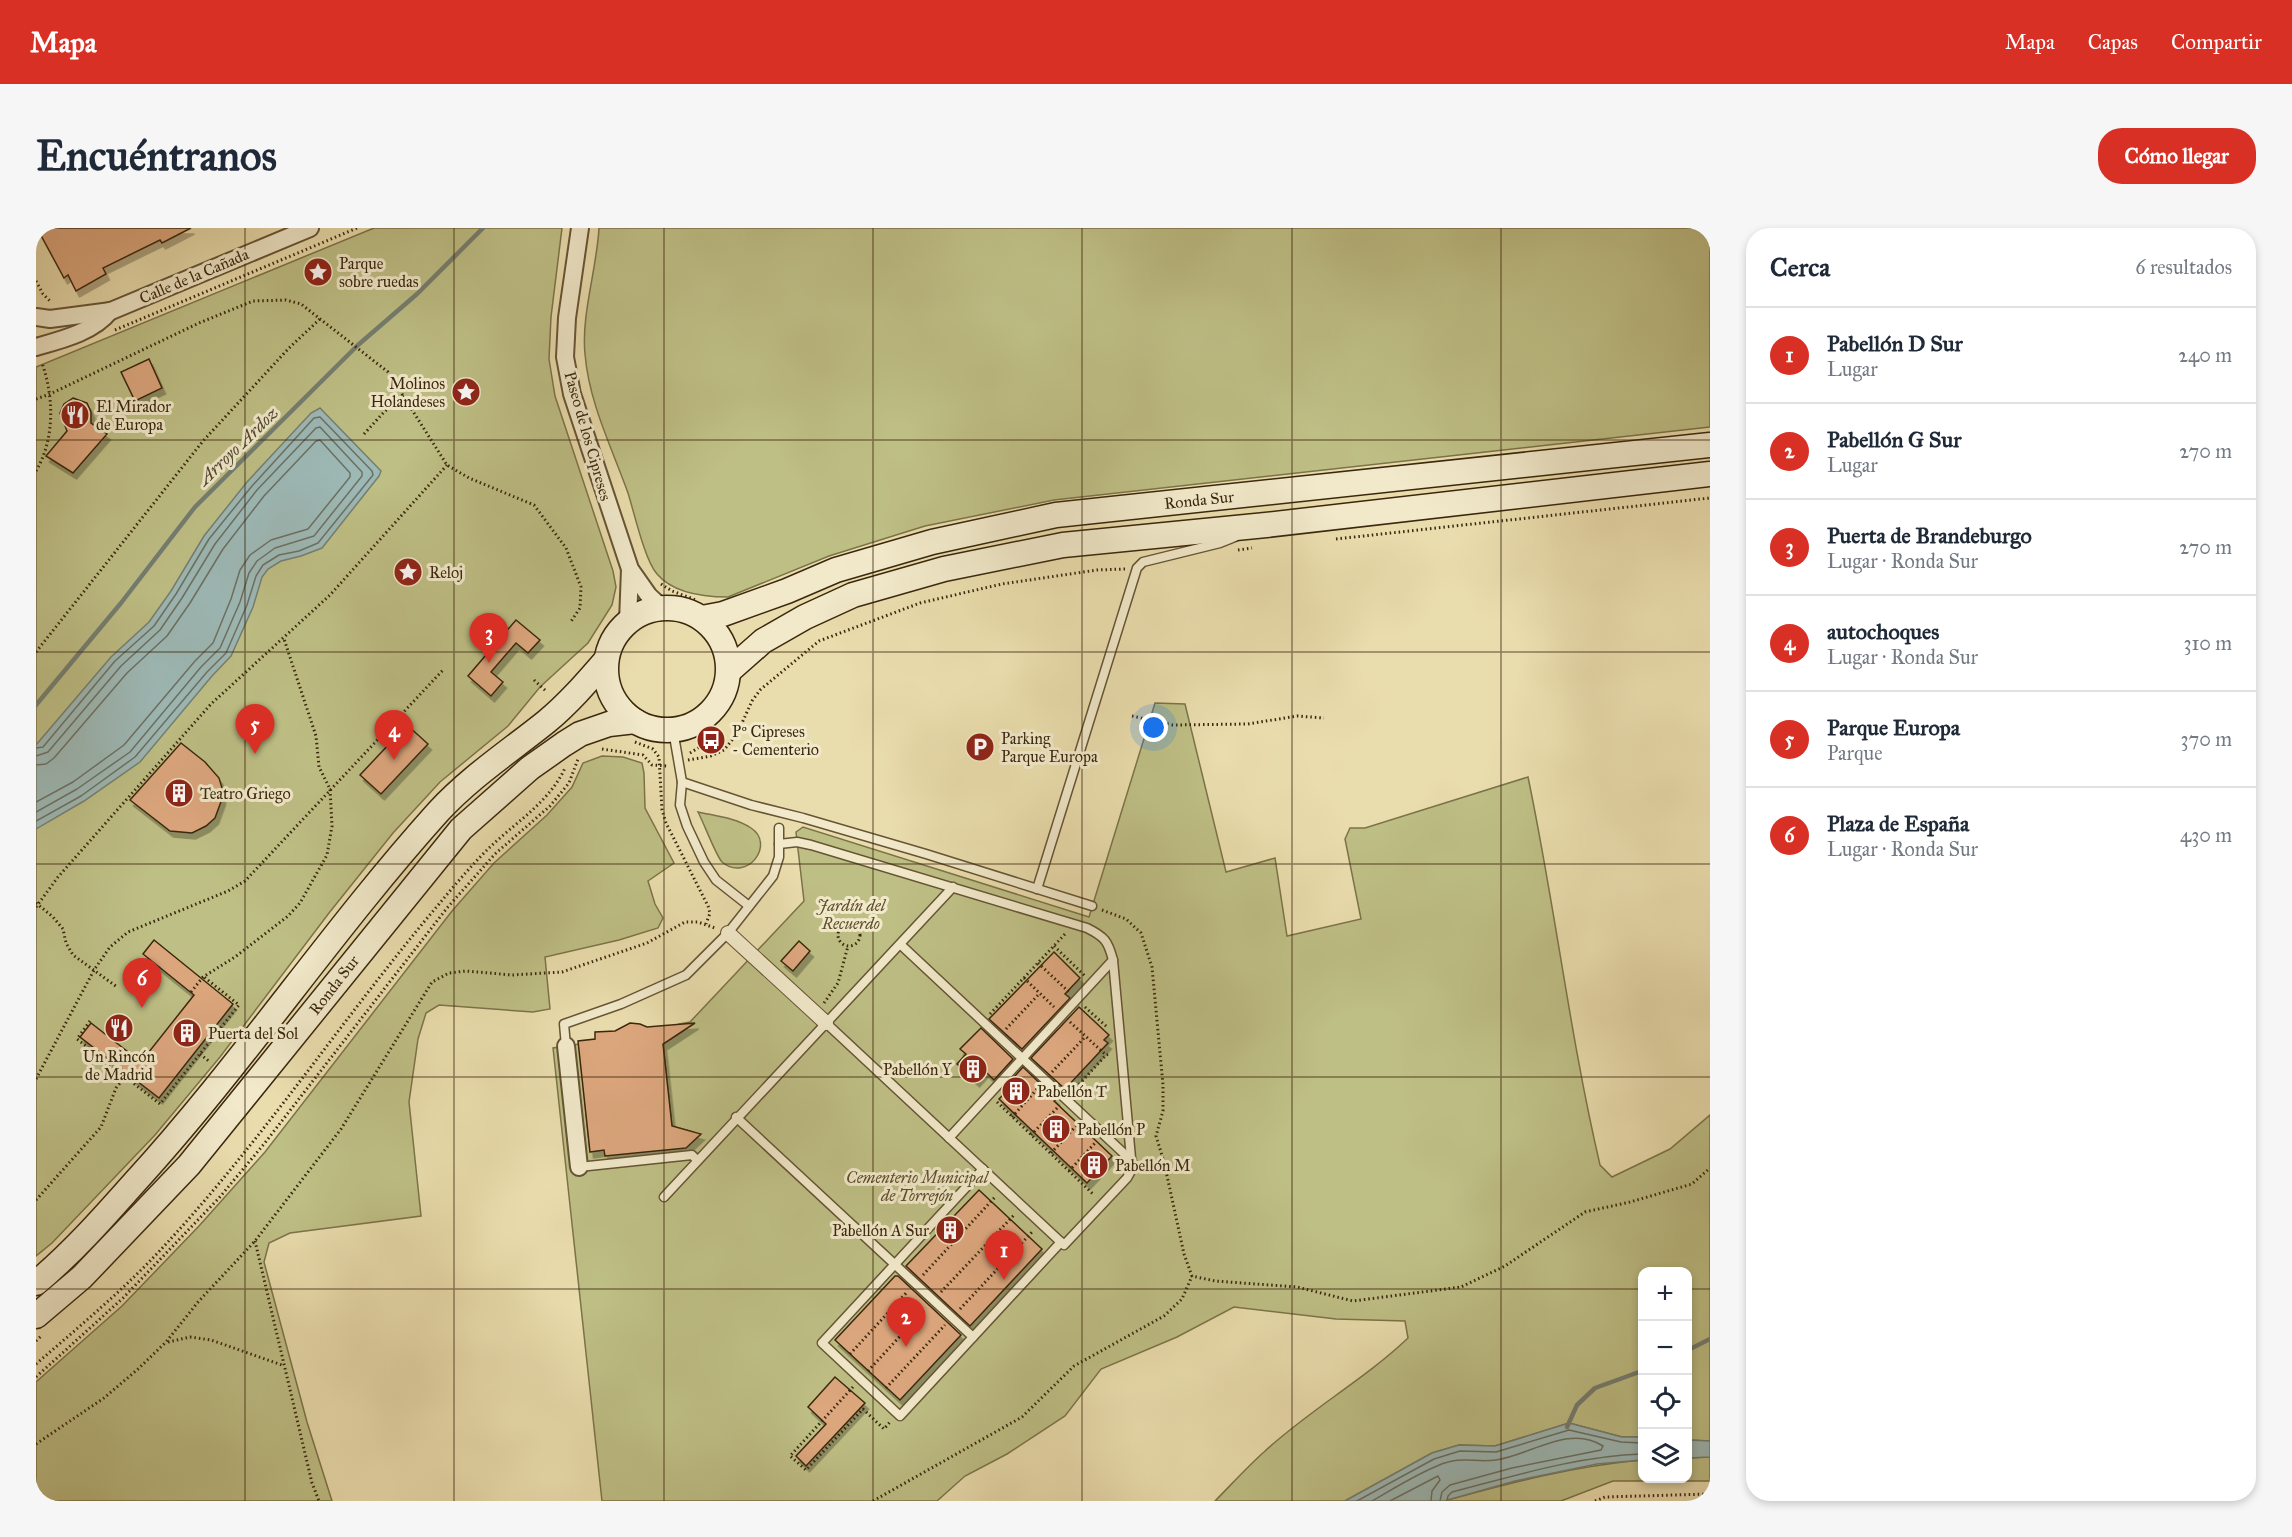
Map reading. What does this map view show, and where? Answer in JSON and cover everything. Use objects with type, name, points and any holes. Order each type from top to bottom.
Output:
[{"type":"main road","name":"Ronda Sur","points":[[700,609],[723,614],[836,570],[932,542],[1056,515],[1710,445]]},
{"type":"main road","name":"Ronda Sur","points":[[41,1324],[82,1277],[189,1165],[461,829],[530,768],[580,734],[609,724],[631,731],[673,730],[690,726],[706,717],[718,704],[726,688],[729,670],[764,641],[805,616],[853,595],[944,569],[1063,545],[1264,536],[1710,474]]},
{"type":"main road","points":[[628,622],[644,612],[662,608],[700,609],[726,650],[729,670]]},
{"type":"main road","name":"Ronda Sur","points":[[36,1283],[66,1258],[167,1147],[342,926],[440,810],[505,752],[546,722],[575,695],[606,660],[614,639],[628,622]]},
{"type":"main road","points":[[606,660],[608,684],[631,731]]},
{"type":"street","name":"Calle de la Cañada","points":[[111,311],[310,228]]},
{"type":"street","name":"Paseo de los Cipreses","points":[[580,228],[567,318],[565,357],[572,394],[630,568],[649,596],[662,608]]},
{"type":"street","points":[[41,315],[111,311]]},
{"type":"street","points":[[38,353],[103,320],[111,311]]},
{"type":"street","name":"Paseo de los Cipreses","points":[[628,622],[630,568]]},
{"type":"street","points":[[728,933],[826,1023]]},
{"type":"street","points":[[566,1046],[579,1167]]},
{"type":"lane","points":[[1037,889],[1137,568],[1143,562],[1220,543],[1264,536]]},
{"type":"lane","points":[[673,730],[677,765],[682,782],[680,805],[687,826],[704,862],[716,880],[748,906]]},
{"type":"lane","points":[[682,782],[751,805],[816,821],[1092,906]]},
{"type":"lane","points":[[566,1046],[564,1024],[621,1004],[686,975],[728,933],[773,876],[779,857],[779,828]]},
{"type":"lane","points":[[779,844],[797,842],[811,844],[1069,922],[1101,935],[1109,946],[1113,960],[1132,1169],[1127,1178],[1064,1245],[826,1023]]},
{"type":"lane","points":[[664,1197],[736,1117],[901,945],[953,887]]},
{"type":"lane","points":[[901,945],[1132,1161]]},
{"type":"lane","points":[[949,1138],[1113,960]]},
{"type":"lane","points":[[736,1117],[973,1337]]},
{"type":"lane","points":[[579,1167],[692,1155],[697,1160]]},
{"type":"lane","points":[[983,1169],[822,1343],[900,1416],[1061,1242]]},
{"type":"path","points":[[108,333],[357,228]]},
{"type":"path","points":[[36,399],[199,323],[254,301],[286,300],[301,304],[388,372],[447,465],[469,478],[534,505],[566,548],[581,587],[580,608],[570,623]]},
{"type":"path","points":[[36,652],[203,441],[281,356],[321,318]]},
{"type":"path","points":[[36,361],[38,353]]},
{"type":"path","points":[[36,471],[47,443],[51,419],[50,394],[43,365]]},
{"type":"path","points":[[364,434],[384,412],[404,396]]},
{"type":"path","points":[[117,987],[74,955],[66,943],[63,929],[37,905],[58,877],[211,704],[330,595],[447,465]]},
{"type":"path","points":[[1333,539],[1710,498]]},
{"type":"path","points":[[1228,552],[1264,536]]},
{"type":"path","points":[[595,751],[604,748],[635,752],[643,754],[652,765],[660,767],[711,756],[724,750],[737,734],[760,690],[819,641],[920,603],[1002,584],[1097,570],[1137,568]]},
{"type":"path","points":[[657,581],[700,609]]},
{"type":"path","points":[[191,992],[203,977],[272,929],[300,903],[327,855],[332,825],[330,789],[319,767],[316,736],[284,639]]},
{"type":"path","points":[[36,1079],[94,970],[110,947],[128,932],[228,891],[245,881],[443,670]]},
{"type":"path","points":[[534,680],[547,693]]},
{"type":"path","points":[[1132,716],[1173,725],[1248,724],[1297,716],[1324,717]]},
{"type":"path","points":[[631,731],[637,742],[653,749],[659,757],[662,810],[666,823],[708,906],[710,913],[706,924]]},
{"type":"path","points":[[36,1377],[123,1298],[219,1198],[264,1144],[447,908],[495,854],[550,806],[569,783],[579,758],[586,753]]},
{"type":"path","points":[[36,1364],[114,1295],[165,1245],[258,1137],[391,962],[440,902],[488,850],[544,799],[560,780],[567,762]]},
{"type":"path","points":[[873,1501],[1022,1417],[1074,1366],[1164,1316],[1182,1299],[1192,1276],[1184,1254],[1156,1136],[1163,1111],[1152,967],[1141,933],[1126,919],[1092,906]]},
{"type":"path","points":[[36,1444],[104,1398],[166,1342],[198,1302],[255,1241],[341,1129],[432,982],[448,972],[466,971],[512,975],[562,972],[647,943],[686,922],[706,924],[728,933]]},
{"type":"path","points":[[983,1022],[1067,932],[1069,922]]},
{"type":"path","points":[[815,1013],[828,1000],[838,983],[848,946],[858,941],[860,935],[858,930],[849,924],[839,929],[838,935],[839,940],[848,946]]},
{"type":"path","points":[[1054,946],[1093,983]]},
{"type":"path","points":[[90,1021],[77,1039],[160,1104],[239,1005],[203,977]]},
{"type":"path","points":[[999,1036],[1040,993]]},
{"type":"path","points":[[200,1054],[213,1065]]},
{"type":"path","points":[[36,1200],[101,1127],[116,1088],[139,1060]]},
{"type":"path","points":[[989,1095],[1103,1204]]},
{"type":"path","points":[[1051,1154],[1084,1116]]},
{"type":"path","points":[[1069,1171],[1103,1134]]},
{"type":"path","points":[[1192,1276],[1226,1282],[1298,1287],[1353,1301],[1461,1287],[1505,1266],[1585,1212],[1692,1184],[1710,1168]]},
{"type":"path","points":[[255,1241],[312,1483],[319,1501]]},
{"type":"path","points":[[36,1341],[41,1324]]},
{"type":"path","points":[[166,1342],[190,1337],[212,1340],[283,1365]]},
{"type":"path","points":[[851,1390],[790,1456],[806,1470],[862,1409],[884,1429],[898,1414]]},
{"type":"path","points":[[1595,1501],[1605,1497],[1710,1494]]},
{"type":"green space","points":[[374,228],[562,228],[551,317],[549,359],[555,396],[613,571],[616,587],[612,605],[588,643],[540,687],[508,726],[440,782],[393,833],[220,1057],[155,1135],[52,1243],[36,1256],[36,367]]},
{"type":"green space","points":[[599,228],[1710,228],[1710,427],[1054,500],[925,526],[829,556],[728,597],[700,595],[672,586],[664,581],[653,568],[644,548],[628,493],[591,390],[584,339]]},
{"type":"green space","points":[[1155,703],[1185,704],[1226,872],[1275,858],[1287,936],[1361,919],[1345,839],[1350,828],[1365,828],[1528,777],[1580,1069],[1600,1165],[1612,1177],[1670,1149],[1710,1115],[1710,1441],[1692,1440],[1692,1267],[1638,1267],[1638,1437],[1622,1437],[1569,1423],[1495,1446],[1459,1445],[1432,1453],[1345,1501],[1215,1501],[1281,1437],[1373,1368],[1408,1338],[1405,1321],[1336,1319],[1234,1307],[1177,1337],[1101,1369],[1065,1416],[1007,1454],[965,1476],[937,1501],[602,1501],[553,1048],[579,1044],[590,1152],[696,1138],[693,1132],[672,1126],[663,1044],[683,1031],[679,1024],[690,1022],[804,901],[796,832],[803,827],[1089,917]]},
{"type":"green space","points":[[602,756],[623,757],[642,763],[645,808],[674,863],[648,881],[655,904],[663,918],[658,928],[619,940],[545,957],[550,1009],[533,1012],[439,1005],[426,1013],[418,1039],[409,1102],[421,1216],[290,1233],[269,1243],[264,1262],[307,1422],[332,1501],[36,1501],[36,1382],[122,1306],[199,1226],[265,1152],[452,911],[494,863],[547,815],[572,787],[583,763]]},
{"type":"green space","points":[[698,812],[732,820],[751,828],[758,835],[761,843],[755,859],[749,865],[741,868],[731,867],[722,862]]},
{"type":"green space","points":[[1710,1457],[1710,1481],[1692,1481],[1692,1458]]},
{"type":"green space","points":[[1638,1460],[1638,1481],[1613,1481],[1561,1501],[1444,1501],[1567,1471]]},
{"type":"water","points":[[320,408],[381,471],[379,476],[322,548],[281,561],[268,569],[262,577],[253,607],[231,656],[140,762],[84,801],[36,829],[36,745],[111,657],[149,622],[171,591],[204,536],[247,482],[311,413]]},
{"type":"water","points":[[1569,1423],[1622,1437],[1638,1437],[1638,1460],[1597,1464],[1515,1481],[1444,1501],[1345,1501],[1432,1453],[1459,1445],[1495,1446]]},
{"type":"water","points":[[1692,1440],[1710,1441],[1710,1457],[1692,1458]]},
{"type":"building","points":[[37,228],[191,228],[162,243],[160,240],[103,268],[106,274],[76,291],[68,275],[64,278]]},
{"type":"building","points":[[149,359],[162,388],[135,401],[121,372]]},
{"type":"building","points":[[73,398],[87,403],[91,412],[91,423],[107,434],[73,473],[46,456],[67,431],[60,413],[64,404]]},
{"type":"building","points":[[516,620],[540,640],[528,653],[516,643],[491,672],[503,682],[491,696],[468,676]]},
{"type":"building","points":[[407,725],[428,744],[381,794],[360,775]]},
{"type":"building","name":"Teatro Griego","points":[[181,743],[205,762],[219,778],[222,788],[222,799],[215,818],[192,833],[170,831],[130,800]]},
{"type":"building","name":"Puerta del Sol","points":[[154,940],[233,1004],[159,1098],[80,1037],[91,1023],[141,1062],[194,995],[143,954]]},
{"type":"building","points":[[799,941],[810,951],[793,971],[781,961]]},
{"type":"building","points":[[1054,952],[1080,978],[1065,994],[1070,998],[1022,1049],[989,1019]]},
{"type":"building","points":[[1079,1007],[1109,1035],[1104,1040],[1108,1043],[1065,1089],[1031,1058]]},
{"type":"building","points":[[630,1023],[647,1027],[695,1023],[663,1044],[672,1126],[701,1134],[686,1148],[605,1156],[604,1150],[590,1152],[578,1041],[595,1039],[595,1032],[615,1031]]},
{"type":"building","points":[[981,1028],[1013,1059],[994,1080],[985,1071],[976,1081],[957,1064],[966,1054],[960,1049]]},
{"type":"building","points":[[1023,1067],[1056,1099],[1054,1101],[1112,1156],[1087,1183],[999,1099],[1007,1091],[1004,1088]]},
{"type":"building","points":[[979,1190],[1042,1249],[970,1326],[906,1266]]},
{"type":"building","points":[[895,1276],[898,1276],[961,1335],[900,1400],[835,1340]]},
{"type":"building","points":[[835,1377],[865,1403],[806,1466],[796,1456],[826,1424],[808,1407]]},
{"type":"waterway","name":"Arroyo Ardoz","points":[[36,705],[121,603],[195,507],[358,345],[417,294],[483,228]]},
{"type":"waterway","points":[[1692,1348],[1710,1339]]},
{"type":"waterway","points":[[1567,1427],[1577,1405],[1595,1388],[1638,1372]]},
{"type":"place","name":"Parque sobre ruedas","points":[[318,272]]},
{"type":"place","name":"Molinos Holandeses","points":[[466,392]]},
{"type":"place","name":"El Mirador de Europa","points":[[75,415]]},
{"type":"place","name":"Reloj","points":[[408,572]]},
{"type":"place","name":"Puerta de Brandeburgo","points":[[489,663]]},
{"type":"place","name":"Pº Cipreses - Cementerio","points":[[711,740]]},
{"type":"place","name":"Parking Parque Europa","points":[[980,747]]},
{"type":"place","name":"Parque Europa","points":[[255,754]]},
{"type":"place","name":"autochoques","points":[[394,760]]},
{"type":"place","name":"Teatro Griego","points":[[179,793]]},
{"type":"place","name":"Plaza de España","points":[[142,1008]]},
{"type":"place","name":"Un Rincón de Madrid","points":[[119,1028]]},
{"type":"place","name":"Puerta del Sol","points":[[187,1033]]},
{"type":"place","name":"Pabellón Y","points":[[973,1069]]},
{"type":"place","name":"Pabellón T","points":[[1016,1091]]},
{"type":"place","name":"Pabellón P","points":[[1056,1129]]},
{"type":"place","name":"Pabellón M","points":[[1094,1165]]},
{"type":"place","name":"Pabellón A Sur","points":[[950,1230]]},
{"type":"place","name":"Pabellón D Sur","points":[[1004,1280]]},
{"type":"place","name":"Pabellón G Sur","points":[[906,1347]]},
{"type":"park label","name":"Jardín del Recuerdo","points":[[851,914]]},
{"type":"park label","name":"Cementerio Municipal de Torrejón","points":[[917,1186]]}]
